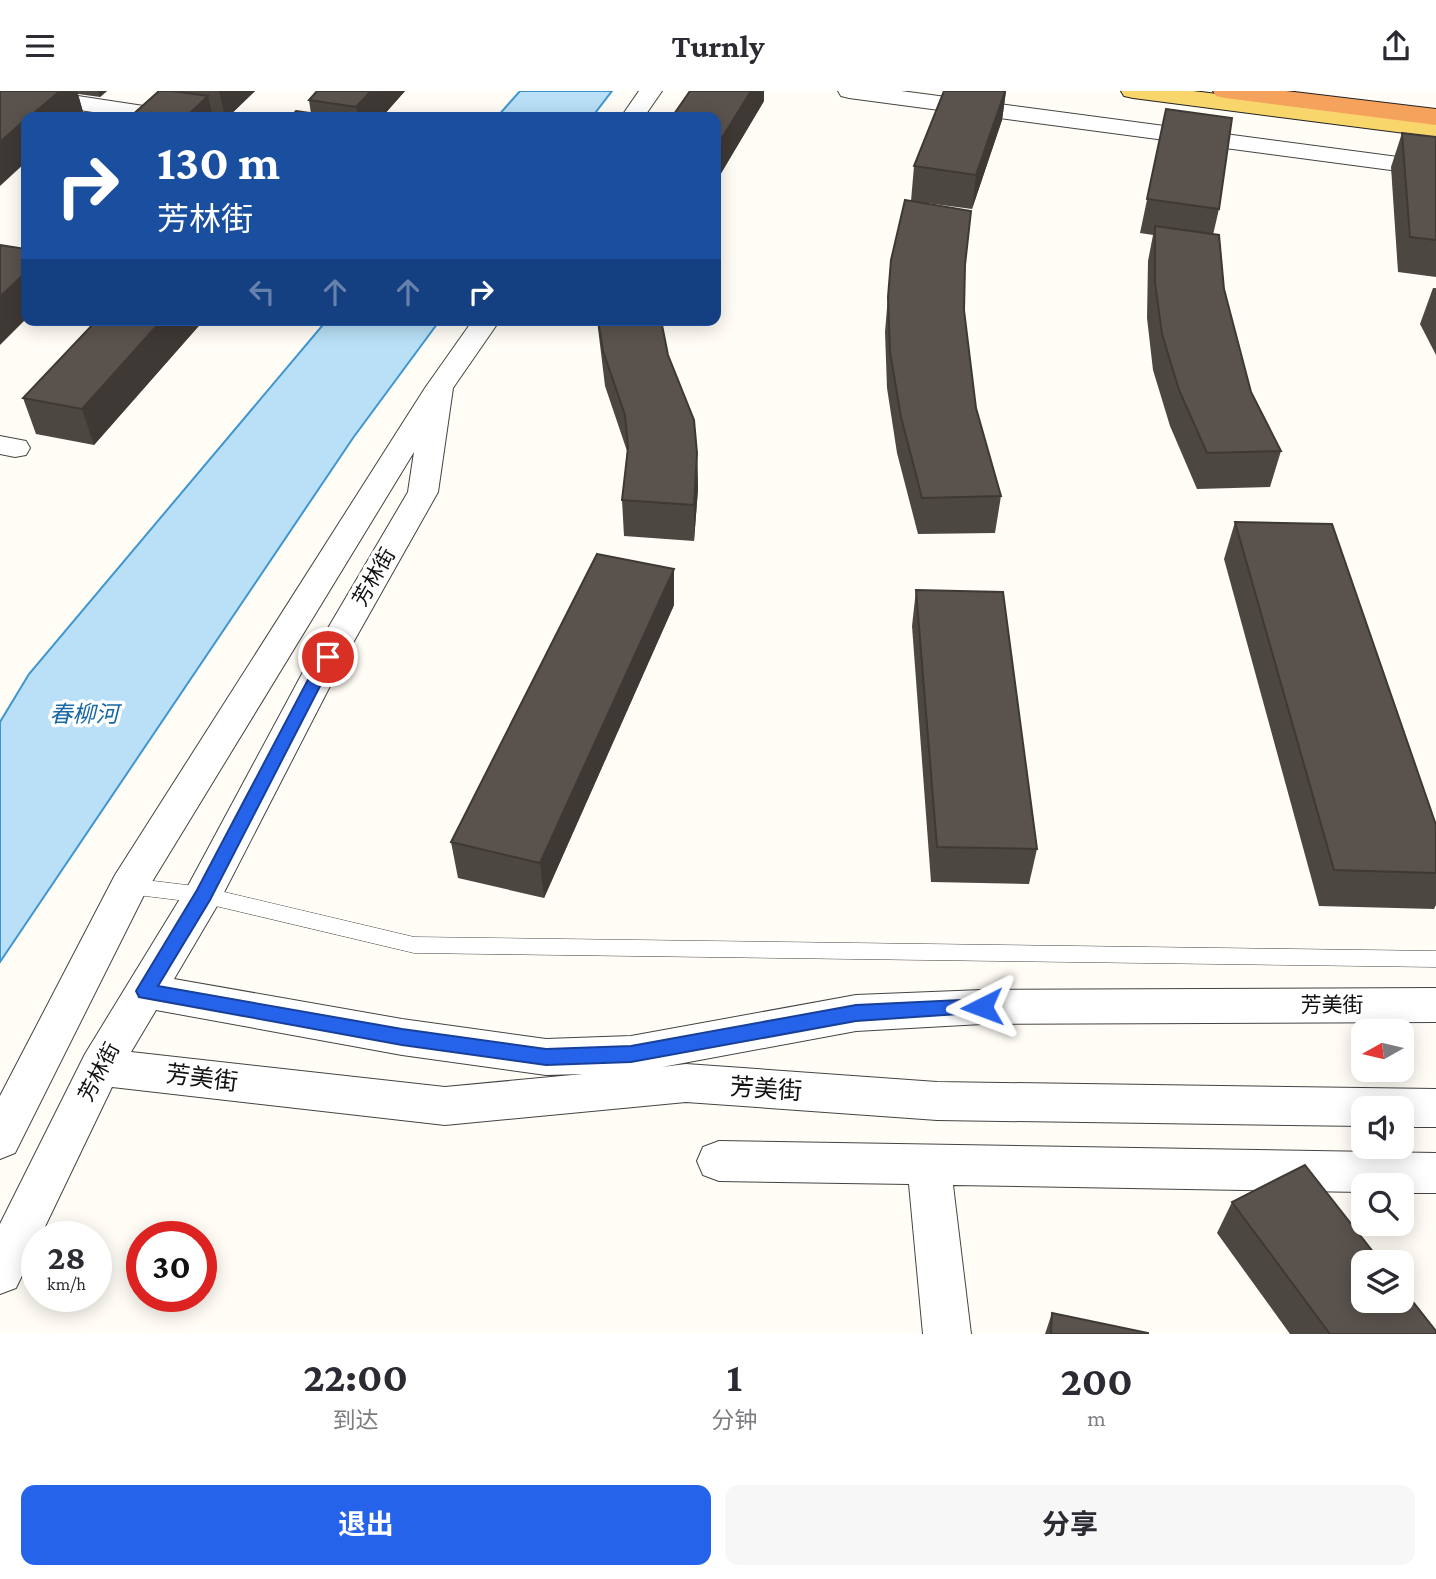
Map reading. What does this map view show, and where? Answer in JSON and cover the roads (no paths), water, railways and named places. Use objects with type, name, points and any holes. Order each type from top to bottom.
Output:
[{"type":"highway","points":[[1225,91],[1436,117]]},
{"type":"highway","points":[[1313,91],[1436,106]]},
{"type":"highway","points":[[1405,91],[1436,95]]},
{"type":"main road","points":[[1133,91],[1436,129]]},
{"type":"street","points":[[0,91],[137,112]]},
{"type":"street","points":[[636,112],[651,91]]},
{"type":"street","points":[[849,91],[1436,169]]},
{"type":"street","name":"芳林街","points":[[0,1272],[100,1067],[203,895],[328,657],[423,492],[439,388],[483,326]]},
{"type":"street","points":[[0,1139],[129,886],[439,388]]},
{"type":"street","name":"芳美街","points":[[145,991],[402,1037],[546,1057],[631,1054],[856,1013],[982,1007],[1436,1005]]},
{"type":"street","name":"芳美街","points":[[100,1067],[445,1106],[687,1083],[937,1101],[1436,1108]]},
{"type":"street","points":[[719,1161],[1436,1173]]},
{"type":"street","points":[[929,1164],[947,1334]]},
{"type":"lane","points":[[129,886],[203,895],[414,945],[1436,958]]},
{"type":"water","points":[[520,91],[612,91],[596,112],[501,112]]},
{"type":"water","name":"春柳河","points":[[322,326],[436,326],[353,438],[0,962],[0,722],[29,674]]}]
